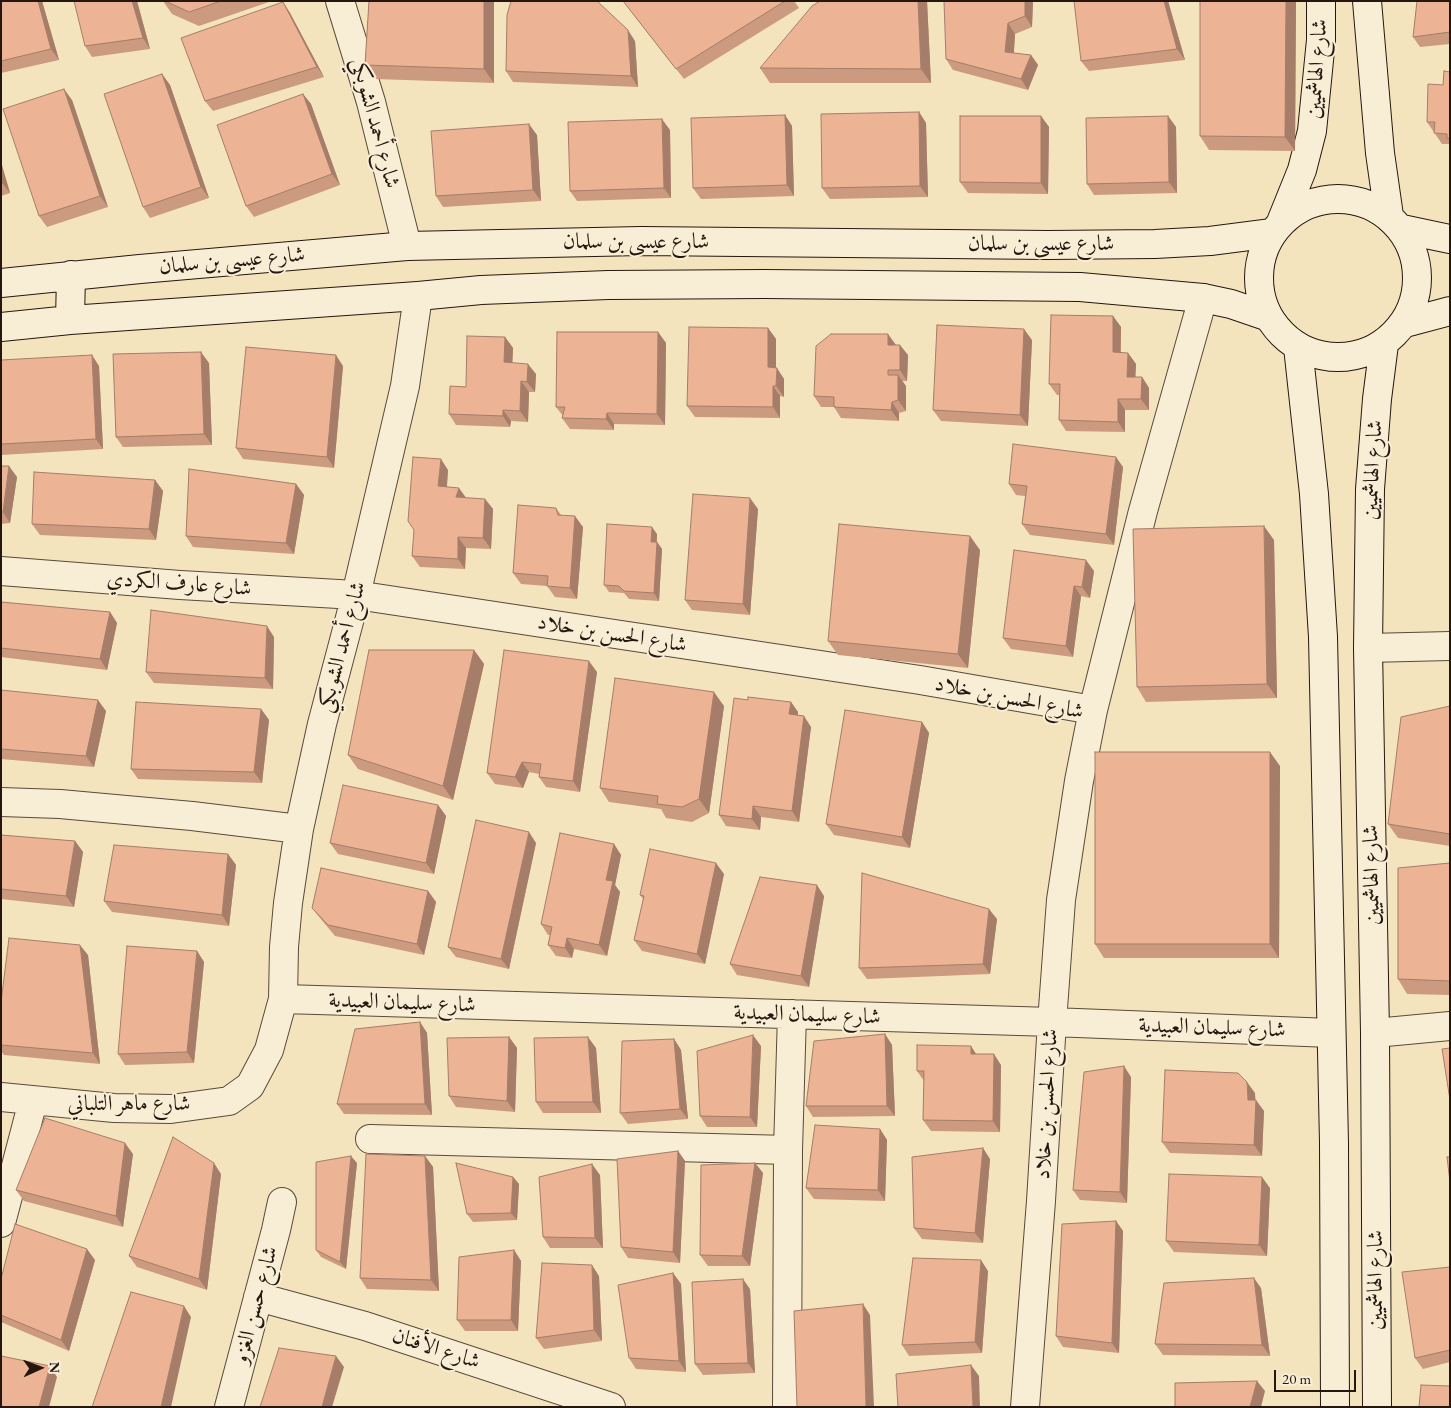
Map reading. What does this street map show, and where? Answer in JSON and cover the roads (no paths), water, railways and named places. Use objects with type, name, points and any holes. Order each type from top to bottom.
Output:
[{"type":"street","name":"شارع أحمد الشوبكي","points":[[340,1],[371,102],[407,246]]},
{"type":"street","name":"شارع الهاشميين","points":[[1277,227],[1302,170],[1312,131],[1321,40],[1321,1]]},
{"type":"street","points":[[1367,1],[1380,153],[1395,222],[1414,251],[1418,275],[1415,300],[1405,323],[1384,344],[1357,356],[1326,358],[1298,347],[1275,328],[1268,317],[1260,296],[1259,274],[1263,252],[1277,227],[1305,205],[1334,198],[1363,202],[1395,222],[1450,239]]},
{"type":"street","name":"شارع عيسى بن سلمان","points":[[1,283],[71,275],[407,246],[641,241],[1048,245],[1155,244],[1210,241],[1277,227]]},
{"type":"street","points":[[70,320],[71,275]]},
{"type":"street","name":"شارع عيسى بن سلمان","points":[[1,328],[70,320],[481,290],[608,285],[764,284],[1080,287],[1203,298],[1231,304],[1268,317]]},
{"type":"street","name":"شارع أحمد الشوبكي","points":[[283,999],[285,930],[298,829],[405,386],[418,296]]},
{"type":"street","points":[[1093,710],[1143,511],[1203,298]]},
{"type":"street","points":[[1405,323],[1450,311]]},
{"type":"street","name":"شارع الهاشميين","points":[[1377,1407],[1375,1033],[1368,648],[1370,489],[1377,399],[1384,344]]},
{"type":"street","name":"شارع الهاشميين","points":[[1298,347],[1314,494],[1323,637],[1334,1152],[1335,1407]]},
{"type":"street","name":"شارع عارف الكردي","points":[[1,571],[356,595]]},
{"type":"street","name":"شارع الحسن بن خلاد","points":[[356,595],[910,679],[1093,710],[1078,781],[1061,900],[1041,1210],[1025,1407]]},
{"type":"street","points":[[1368,648],[1450,646]]},
{"type":"street","points":[[1,802],[60,804],[192,816],[298,829]]},
{"type":"street","name":"شارع سليمان العبيدية","points":[[283,999],[1052,1022],[1331,1033]]},
{"type":"street","name":"شارع ماهر التلباني","points":[[1,1097],[33,1102],[114,1108],[171,1109],[229,1100],[250,1086],[269,1050],[283,999]]},
{"type":"street","points":[[787,1407],[788,1150],[792,1014]]},
{"type":"street","points":[[1375,1033],[1450,1026]]},
{"type":"street","points":[[1,1223],[33,1102]]},
{"type":"street","points":[[370,1139],[788,1150]]},
{"type":"street","name":"شارع حسن الغزو","points":[[229,1407],[282,1202]]},
{"type":"street","name":"شارع الأفنان","points":[[258,1297],[364,1326],[611,1407]]}]
